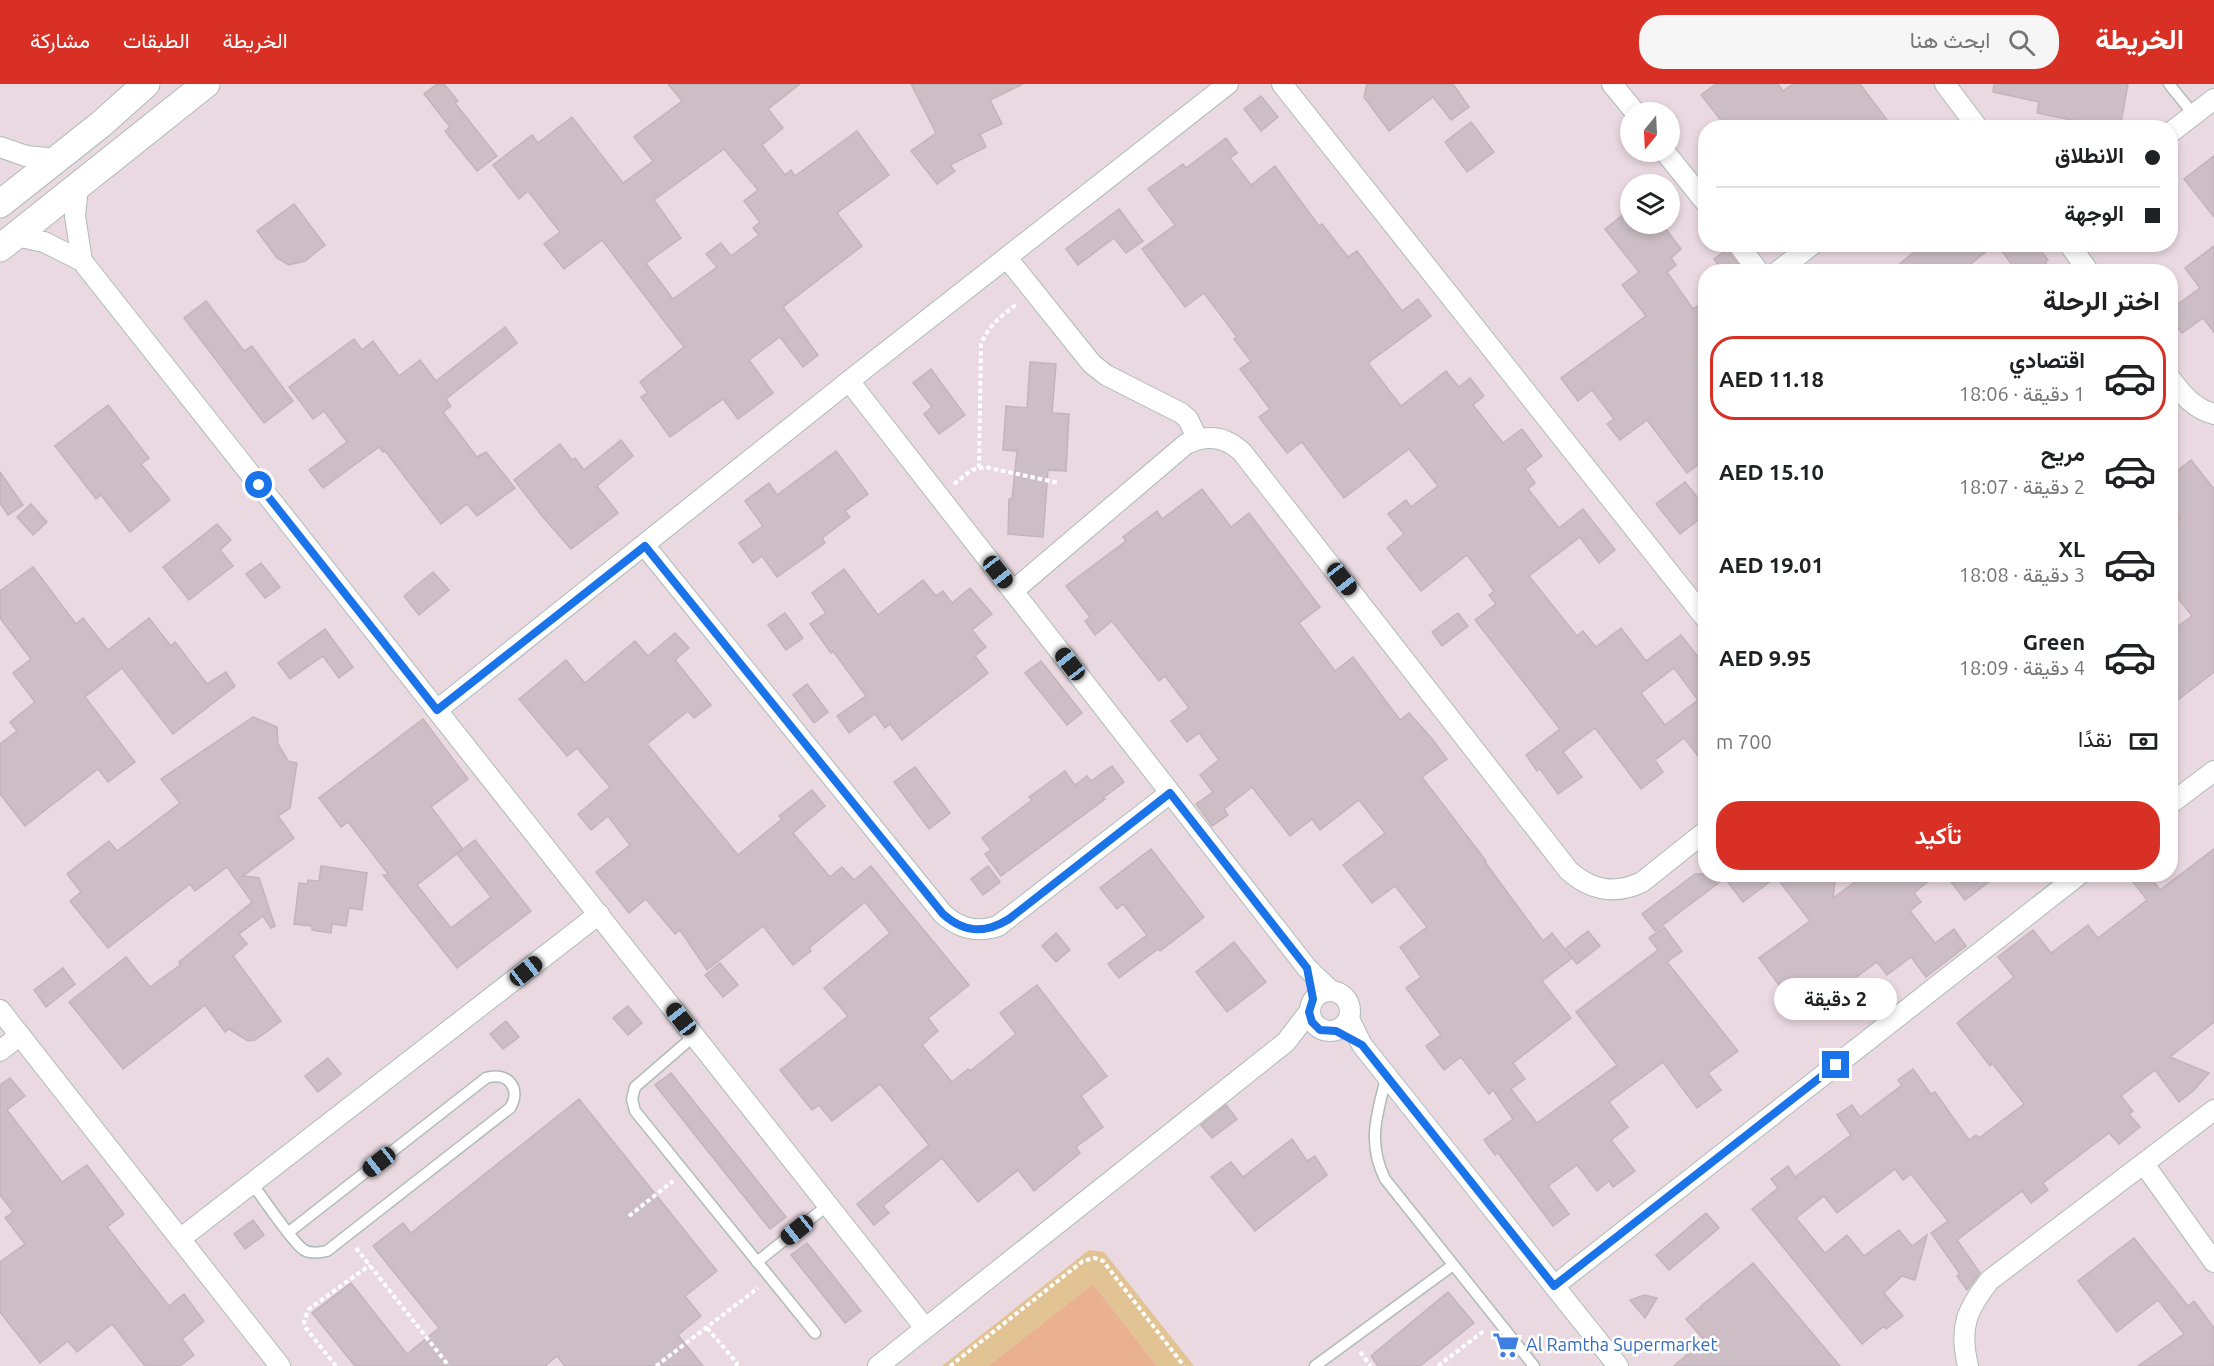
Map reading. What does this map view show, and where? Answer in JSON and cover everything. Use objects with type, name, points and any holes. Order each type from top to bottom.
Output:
[{"type":"main road","points":[[0,204],[58,159],[146,84]]},
{"type":"main road","points":[[8,242],[206,84]]},
{"type":"street","points":[[437,710],[849,381],[1228,84]]},
{"type":"street","points":[[1282,84],[1698,609]]},
{"type":"street","points":[[1612,84],[1627,102]]},
{"type":"street","points":[[1945,84],[1970,120]]},
{"type":"street","points":[[2178,127],[2214,99]]},
{"type":"street","points":[[0,147],[26,156],[58,159]]},
{"type":"street","points":[[1673,162],[1698,193]]},
{"type":"street","points":[[78,187],[75,216],[82,261]]},
{"type":"street","points":[[8,242],[44,242],[82,261],[926,1328]]},
{"type":"street","points":[[1787,264],[1803,252]]},
{"type":"street","points":[[1007,258],[1092,364],[1106,375],[1181,413],[1188,419],[1197,438]]},
{"type":"street","points":[[849,381],[1307,968],[1317,1000],[1312,1022],[1335,1026],[1362,1045],[1387,1073],[1618,1366]]},
{"type":"street","points":[[2178,385],[2214,400]]},
{"type":"street","points":[[2178,388],[2199,409],[2214,414]]},
{"type":"street","points":[[1013,591],[1186,444],[1197,438],[1209,436],[1222,438],[1242,452],[1569,871],[1579,880],[1591,887],[1604,890],[1617,891],[1630,888],[1642,882],[1698,837]]},
{"type":"street","points":[[645,546],[943,914],[963,928],[987,929],[1009,919],[1170,793]]},
{"type":"street","points":[[2178,796],[2214,771]]},
{"type":"street","points":[[1554,1286],[2070,882]]},
{"type":"street","points":[[180,1239],[598,914]]},
{"type":"street","points":[[878,1366],[1286,1042],[1317,1000],[1341,994],[1346,999],[1351,1012],[1335,1026],[1286,1042]]},
{"type":"street","points":[[0,1010],[280,1366]]},
{"type":"street","points":[[0,1051],[20,1035]]},
{"type":"street","points":[[1968,1366],[1963,1345],[1966,1321],[1975,1299],[1990,1280],[2214,1110]]},
{"type":"street","points":[[2144,1164],[2214,1262]]},
{"type":"lane","points":[[2169,84],[2194,115]]},
{"type":"lane","points":[[694,1036],[635,1087],[632,1099],[634,1111],[815,1333]]},
{"type":"lane","points":[[1387,1073],[1374,1129],[1375,1155],[1385,1179],[1534,1366]]},
{"type":"lane","points":[[252,1183],[289,1232],[301,1247],[316,1253],[327,1251],[510,1108],[516,1094],[514,1086],[502,1076],[486,1078],[289,1232]]},
{"type":"lane","points":[[758,1262],[828,1205]]},
{"type":"lane","points":[[1315,1366],[1453,1265]]},
{"type":"path","points":[[979,468],[981,344],[993,322],[1033,292]]},
{"type":"path","points":[[939,496],[972,470],[979,468],[991,468],[1059,483]]},
{"type":"path","points":[[629,1216],[684,1172]]},
{"type":"path","points":[[346,1236],[448,1366]]},
{"type":"path","points":[[950,1366],[1088,1258],[1103,1261],[1184,1366]]},
{"type":"path","points":[[336,1366],[305,1327],[306,1315],[309,1309],[370,1265]]},
{"type":"path","points":[[656,1366],[771,1279]]},
{"type":"path","points":[[1438,1366],[1497,1320]]},
{"type":"path","points":[[707,1328],[737,1363],[736,1366]]},
{"type":"shaded area","points":[[1089,1250],[1104,1252],[1194,1366],[1157,1366],[1093,1284],[988,1366],[942,1366]]},
{"type":"shaded area","points":[[1093,1284],[1157,1366],[988,1366]]},
{"type":"building","points":[[437,84],[444,84],[458,101],[455,103],[497,156],[477,171],[445,131],[450,127],[424,94]]},
{"type":"building","points":[[668,84],[800,84],[768,109],[783,128],[762,145],[785,175],[791,170],[795,176],[857,131],[889,175],[837,213],[862,246],[783,307],[818,355],[803,367],[780,337],[749,360],[773,393],[738,419],[723,399],[670,437],[641,397],[648,393],[640,382],[684,347],[602,240],[564,269],[544,244],[560,232],[528,191],[519,199],[493,165],[532,135],[538,143],[572,117],[623,183],[653,161],[634,137],[682,101]],"holes":[[[724,149],[758,190],[744,201],[760,222],[753,228],[759,235],[731,256],[721,243],[706,254],[717,267],[673,299],[646,263],[681,238],[654,200]]]},
{"type":"building","points":[[911,84],[1023,84],[990,100],[1002,124],[980,134],[986,147],[950,165],[955,171],[937,184],[911,151],[936,133]]},
{"type":"building","points":[[1367,84],[1453,84],[1469,107],[1451,120],[1433,97],[1389,131],[1364,97]]},
{"type":"building","points":[[1716,84],[1778,84],[1783,91],[1793,84],[1860,84],[1887,120],[1721,120],[1701,95]]},
{"type":"building","points":[[1994,84],[2128,84],[2121,120],[2071,120],[2037,113],[2039,102],[1993,92]]},
{"type":"building","points":[[1261,96],[1278,117],[1261,131],[1244,109]]},
{"type":"building","points":[[1471,122],[1494,152],[1467,172],[1445,142]]},
{"type":"building","points":[[1226,138],[1237,153],[1230,158],[1251,185],[1275,166],[1319,226],[1322,224],[1348,257],[1357,251],[1402,311],[1418,299],[1431,316],[1368,363],[1401,406],[1446,371],[1459,387],[1470,378],[1484,396],[1473,405],[1503,443],[1522,429],[1542,456],[1525,469],[1535,483],[1528,489],[1559,528],[1583,509],[1615,550],[1599,563],[1580,537],[1529,576],[1577,636],[1583,631],[1596,647],[1621,628],[1646,661],[1681,635],[1698,657],[1698,700],[1698,756],[1684,738],[1655,760],[1663,772],[1641,789],[1595,728],[1563,752],[1582,777],[1558,794],[1540,769],[1537,771],[1526,755],[1560,729],[1475,620],[1496,604],[1489,595],[1494,591],[1467,555],[1421,591],[1387,548],[1404,534],[1388,514],[1406,500],[1411,507],[1438,486],[1409,449],[1344,498],[1302,442],[1287,453],[1259,417],[1270,409],[1240,369],[1251,361],[1234,339],[1237,337],[1204,293],[1185,307],[1142,249],[1175,225],[1148,189],[1183,164],[1186,168]],"holes":[[[1674,668],[1698,700],[1665,725],[1641,693]]]},
{"type":"building","points":[[2214,156],[2214,217],[2184,179]]},
{"type":"building","points":[[294,204],[325,245],[305,261],[289,265],[277,258],[257,231]]},
{"type":"building","points":[[1119,209],[1143,241],[1126,253],[1114,238],[1078,265],[1066,249]]},
{"type":"building","points":[[1620,217],[1620,234],[1670,234],[1681,249],[1671,258],[1676,265],[1667,272],[1693,309],[1698,306],[1698,465],[1687,473],[1647,420],[1620,440],[1607,424],[1614,419],[1592,390],[1578,401],[1561,378],[1646,316],[1622,285],[1639,272],[1605,229]]},
{"type":"building","points":[[2214,246],[2214,332],[2203,318],[2182,333],[2178,328],[2178,304],[2200,288],[2185,268]]},
{"type":"building","points":[[1724,252],[1729,252],[1738,264],[1717,264],[1714,259]]},
{"type":"building","points":[[1914,252],[1986,252],[1970,264],[1900,264]]},
{"type":"building","points":[[2003,252],[2042,252],[2048,260],[2045,262],[2046,264],[2011,264]]},
{"type":"building","points":[[206,301],[244,351],[252,346],[293,401],[264,423],[184,318]]},
{"type":"building","points":[[505,327],[517,343],[446,399],[451,406],[443,412],[477,457],[486,452],[515,488],[477,516],[467,504],[441,524],[385,451],[383,452],[379,447],[323,488],[309,470],[347,442],[324,411],[313,419],[289,387],[354,339],[362,350],[373,341],[399,376],[420,360],[436,381]]},
{"type":"building","points":[[1030,362],[1056,364],[1052,413],[1069,414],[1066,471],[1048,470],[1043,537],[1008,534],[1009,499],[1012,499],[1017,451],[1003,450],[1006,406],[1027,408]]},
{"type":"building","points":[[931,369],[965,415],[939,434],[924,414],[932,407],[913,383]]},
{"type":"building","points":[[108,405],[149,458],[141,464],[170,500],[130,532],[101,495],[96,499],[55,446]]},
{"type":"building","points":[[621,440],[633,456],[597,486],[618,513],[571,549],[514,480],[560,444],[572,460],[575,458],[584,470]]},
{"type":"building","points":[[836,451],[868,494],[845,511],[850,517],[822,538],[825,543],[777,577],[762,556],[753,563],[739,543],[763,526],[745,501],[769,483],[777,495]]},
{"type":"building","points":[[2191,460],[2214,489],[2214,672],[2178,700],[2178,626],[2192,616],[2178,598],[2178,520],[2180,519],[2178,516],[2178,470]]},
{"type":"building","points":[[0,472],[23,505],[8,515],[0,503]]},
{"type":"building","points":[[1685,482],[1698,498],[1698,520],[1680,534],[1656,504]]},
{"type":"building","points":[[1202,489],[1231,527],[1249,513],[1320,607],[1299,623],[1335,671],[1353,657],[1400,720],[1409,713],[1433,740],[1447,759],[1422,777],[1543,941],[1552,933],[1572,958],[1542,981],[1571,1018],[1513,1063],[1525,1079],[1511,1089],[1537,1123],[1617,1065],[1576,1012],[1658,950],[1649,938],[1664,927],[1682,951],[1667,962],[1738,1051],[1708,1073],[1721,1090],[1697,1108],[1663,1062],[1609,1102],[1628,1127],[1611,1140],[1635,1171],[1613,1187],[1609,1181],[1597,1191],[1577,1165],[1548,1186],[1569,1214],[1553,1226],[1498,1153],[1495,1155],[1484,1140],[1513,1119],[1493,1090],[1489,1094],[1461,1057],[1444,1070],[1426,1046],[1441,1035],[1406,988],[1421,977],[1400,947],[1427,927],[1395,886],[1372,903],[1343,865],[1385,833],[1359,800],[1320,830],[1312,819],[1290,836],[1252,787],[1224,809],[1228,815],[1212,826],[1196,804],[1213,792],[1200,775],[1219,760],[1199,733],[1187,742],[1171,721],[1189,708],[1165,676],[1159,681],[1112,621],[1095,635],[1085,621],[1090,617],[1066,586],[1126,541],[1123,537],[1157,511],[1162,519]]},
{"type":"building","points":[[31,504],[47,522],[33,535],[17,517]]},
{"type":"building","points":[[217,524],[231,540],[220,550],[233,566],[189,600],[163,567]]},
{"type":"building","points":[[261,563],[280,587],[265,598],[246,574]]},
{"type":"building","points":[[33,567],[76,624],[83,618],[108,650],[149,618],[171,646],[175,642],[207,684],[226,672],[235,686],[173,734],[122,668],[85,697],[135,762],[108,782],[98,769],[25,826],[0,794],[0,744],[17,731],[10,722],[35,702],[13,673],[31,659],[0,618],[0,591]]},
{"type":"building","points":[[844,569],[878,615],[923,580],[936,596],[943,591],[952,603],[970,588],[992,614],[972,630],[986,647],[975,656],[988,673],[902,740],[890,724],[885,728],[875,714],[849,733],[837,716],[866,696],[810,624],[826,613],[812,593]]},
{"type":"building","points":[[433,572],[449,590],[419,615],[404,596]]},
{"type":"building","points":[[785,613],[803,638],[786,650],[768,625]]},
{"type":"building","points":[[1458,613],[1468,626],[1442,646],[1432,632]]},
{"type":"building","points":[[325,629],[353,667],[339,678],[323,656],[290,679],[278,663]]},
{"type":"building","points":[[675,633],[689,648],[675,660],[711,705],[694,718],[688,711],[647,744],[738,855],[782,819],[779,816],[812,790],[825,806],[793,833],[830,877],[842,867],[854,880],[871,866],[969,985],[928,1018],[938,1031],[922,1045],[952,1082],[968,1069],[970,1071],[1016,1034],[1000,1013],[1037,985],[1107,1076],[1081,1096],[1103,1127],[1076,1147],[1080,1153],[1034,1191],[1018,1170],[978,1202],[942,1158],[883,1206],[889,1213],[874,1225],[857,1204],[929,1145],[880,1084],[832,1121],[819,1105],[812,1110],[780,1070],[848,1016],[824,988],[890,933],[865,902],[809,948],[811,951],[793,965],[763,926],[707,970],[680,930],[675,934],[646,899],[629,913],[596,872],[630,845],[608,816],[591,830],[578,814],[610,787],[577,748],[567,756],[519,699],[566,660],[585,683],[635,641],[648,656]]},
{"type":"building","points":[[1041,661],[1082,713],[1067,725],[1025,673]]},
{"type":"building","points":[[807,684],[828,712],[814,723],[793,695]]},
{"type":"building","points":[[253,717],[277,727],[278,744],[288,761],[297,763],[290,808],[278,816],[294,838],[243,876],[259,878],[275,926],[271,928],[263,916],[239,934],[247,944],[233,956],[281,1021],[255,1040],[248,1041],[229,1029],[225,1032],[205,1005],[123,1069],[69,1002],[126,957],[150,987],[180,965],[179,962],[252,902],[227,867],[195,891],[190,884],[108,948],[70,901],[81,892],[67,874],[109,841],[117,851],[180,803],[161,779]]},
{"type":"building","points":[[423,719],[468,779],[431,807],[463,849],[417,885],[451,928],[491,897],[457,854],[475,840],[531,911],[457,968],[383,875],[389,875],[348,822],[341,827],[319,798]]},
{"type":"building","points":[[1112,766],[1124,782],[1103,798],[1105,799],[1001,876],[985,854],[991,850],[982,838],[1032,800],[1029,797],[1065,771],[1075,785],[1087,776],[1091,781]]},
{"type":"building","points":[[915,767],[950,813],[929,829],[894,782]]},
{"type":"building","points":[[1151,849],[1204,917],[1160,951],[1158,949],[1119,978],[1108,964],[1147,935],[1123,904],[1117,909],[1100,888]]},
{"type":"building","points":[[2214,849],[2214,1022],[2170,1057],[2209,1073],[2193,1091],[2179,1102],[2155,1070],[2121,1096],[2133,1111],[2129,1114],[2140,1127],[2119,1144],[2109,1133],[2043,1183],[2048,1190],[2031,1203],[2022,1191],[1957,1240],[1980,1273],[1967,1290],[1957,1276],[1960,1274],[1931,1233],[1948,1221],[1911,1174],[1903,1180],[1895,1169],[1837,1213],[1824,1196],[1796,1218],[1825,1253],[1847,1235],[1864,1256],[1899,1230],[1912,1246],[1927,1235],[1915,1280],[1902,1276],[1884,1293],[1903,1316],[1886,1329],[1884,1326],[1862,1344],[1752,1209],[1778,1188],[1771,1179],[1788,1166],[1795,1177],[1851,1135],[1837,1115],[1852,1105],[1860,1117],[1902,1085],[1898,1080],[1913,1069],[1931,1094],[1935,1092],[1969,1140],[1976,1135],[1979,1138],[2024,1104],[1992,1063],[1990,1066],[1957,1023],[2014,977],[1998,957],[2033,930],[2051,953],[2088,925],[2098,938],[2147,900],[2133,882],[2154,882],[2160,890],[2171,882],[2178,882],[2178,876]]},
{"type":"building","points":[[321,866],[367,873],[362,910],[349,908],[346,926],[332,924],[331,933],[312,930],[312,926],[294,924],[299,883],[307,884],[308,880],[319,881]]},
{"type":"building","points":[[988,866],[1000,882],[983,895],[971,879]]},
{"type":"building","points":[[1695,874],[1698,874],[1698,882],[1720,882],[1655,931],[1642,914]]},
{"type":"building","points":[[1728,882],[1769,882],[1743,902]]},
{"type":"building","points":[[1780,882],[1835,882],[1833,898],[1855,882],[1927,882],[1914,893],[1921,902],[1910,911],[1935,943],[1954,929],[1966,946],[1926,977],[1911,957],[1887,975],[1877,962],[1840,989],[1834,980],[1805,1001],[1792,983],[1782,989],[1759,958],[1810,921]]},
{"type":"building","points":[[1951,882],[1989,882],[1965,900]]},
{"type":"building","points":[[1588,931],[1600,946],[1577,964],[1565,949]]},
{"type":"building","points":[[1056,933],[1070,950],[1056,962],[1042,946]]},
{"type":"building","points":[[1234,942],[1266,982],[1227,1012],[1196,972]]},
{"type":"building","points":[[720,963],[738,985],[723,997],[705,975]]},
{"type":"building","points":[[63,968],[75,984],[46,1007],[34,990]]},
{"type":"building","points":[[628,1006],[642,1023],[628,1035],[613,1018]]},
{"type":"building","points":[[506,1021],[519,1037],[503,1049],[490,1034]]},
{"type":"building","points":[[328,1058],[341,1074],[318,1092],[305,1076]]},
{"type":"building","points":[[671,1073],[786,1217],[770,1229],[655,1085]]},
{"type":"building","points":[[10,1078],[25,1096],[7,1110],[62,1182],[87,1165],[124,1214],[107,1227],[169,1306],[184,1294],[204,1321],[182,1339],[194,1355],[180,1366],[145,1366],[112,1324],[77,1352],[68,1341],[40,1363],[0,1312],[0,1262],[25,1244],[5,1218],[13,1212],[0,1195],[0,1085]]},
{"type":"building","points":[[579,1099],[717,1271],[685,1296],[701,1316],[678,1335],[703,1366],[565,1366],[557,1356],[545,1366],[355,1366],[312,1313],[351,1283],[407,1354],[439,1328],[373,1246],[403,1223],[411,1233]]},
{"type":"building","points":[[1226,1105],[1237,1119],[1212,1138],[1201,1125]]},
{"type":"building","points":[[1292,1139],[1307,1161],[1315,1156],[1327,1175],[1255,1231],[1211,1177],[1231,1162],[1243,1177]]},
{"type":"building","points":[[1706,1213],[1719,1228],[1669,1270],[1656,1255]]},
{"type":"building","points":[[253,1220],[264,1235],[245,1249],[234,1234]]},
{"type":"building","points":[[2134,1238],[2188,1306],[2194,1301],[2214,1328],[2214,1366],[2138,1366],[2184,1334],[2158,1300],[2117,1332],[2078,1281]]},
{"type":"building","points":[[807,1243],[861,1311],[845,1323],[791,1255]]},
{"type":"building","points":[[1753,1263],[1840,1366],[1674,1366],[1704,1340],[1686,1319],[1698,1309],[1702,1310],[1700,1307]]},
{"type":"building","points":[[1448,1292],[1474,1323],[1420,1366],[1378,1366],[1371,1356]]},
{"type":"building","points":[[1644,1295],[1657,1298],[1645,1318],[1630,1300]]},
{"type":"place","name":"Al Ramtha Supermarket","points":[[1506,1345]]},
{"type":"route","points":[[259,485],[437,710],[645,546],[943,914],[963,928],[987,929],[998,926],[1009,919],[1170,793],[1307,968],[1313,999],[1309,1012],[1312,1022],[1320,1030],[1336,1031],[1362,1045],[1387,1073],[1554,1286],[1836,1065]]}]
